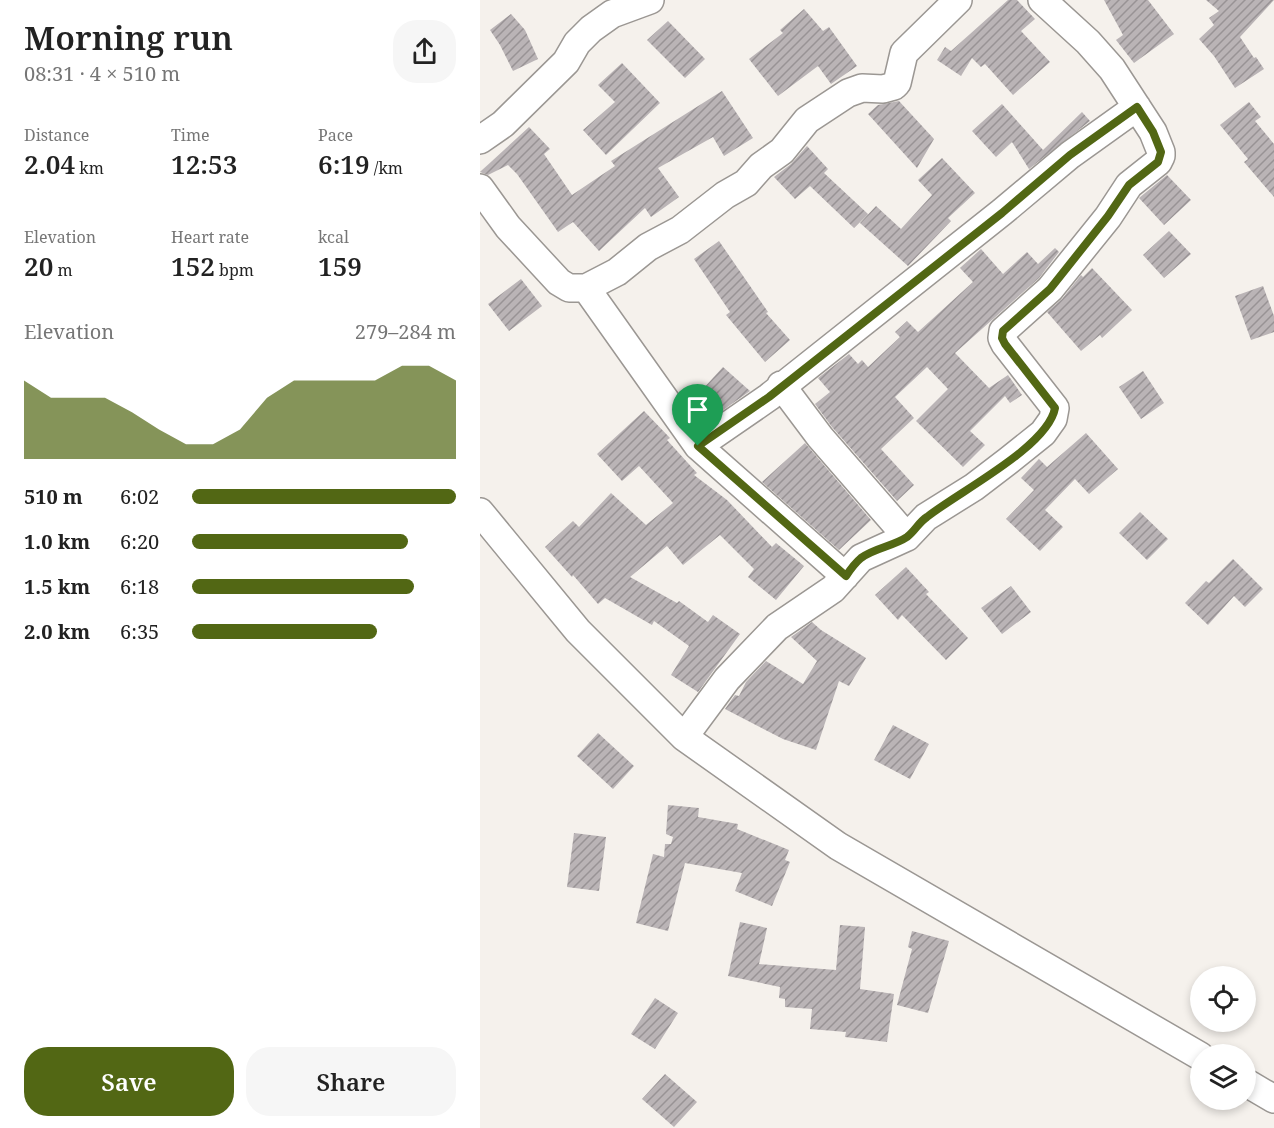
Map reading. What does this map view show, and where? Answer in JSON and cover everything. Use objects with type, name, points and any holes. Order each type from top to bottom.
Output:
[{"type":"street","points":[[480,140],[502,124],[566,62],[577,43],[591,29],[612,14],[650,0]]},
{"type":"street","points":[[480,188],[508,227],[559,282],[569,288],[586,288],[617,272],[648,247],[680,230],[725,195],[746,183],[761,166],[782,152],[807,120],[848,93],[862,88],[894,87],[904,53],[958,0]]},
{"type":"street","points":[[684,737],[727,679],[777,627],[833,589],[861,558],[907,537],[926,517],[974,487],[1043,433],[1053,419],[1055,408],[1005,344],[1002,338],[1003,331],[1050,289],[1108,216],[1129,185],[1158,162],[1161,152],[1153,132],[1112,69],[1088,42],[1042,0]]},
{"type":"street","points":[[698,446],[769,397],[781,385],[1002,213],[1070,155],[1137,107]]},
{"type":"street","points":[[586,288],[698,446],[846,576]]},
{"type":"street","points":[[781,385],[820,437],[907,537]]},
{"type":"street","points":[[480,512],[578,631],[684,737],[838,846],[1190,1050]]},
{"type":"street","points":[[1256,1088],[1274,1099]]},
{"type":"building","points":[[1008,0],[1017,0],[1035,19],[1021,31],[1050,62],[1013,95],[985,64],[981,67],[972,58],[961,76],[937,60],[945,47],[951,51]]},
{"type":"building","points":[[1104,0],[1148,0],[1174,34],[1134,63],[1116,40],[1123,35]]},
{"type":"building","points":[[1206,0],[1274,0],[1240,37],[1264,69],[1235,88],[1214,56],[1199,39],[1214,25],[1209,18],[1219,11]]},
{"type":"building","points":[[804,9],[823,31],[829,27],[857,66],[831,84],[818,66],[778,96],[749,59],[783,33],[780,30]]},
{"type":"building","points":[[511,14],[525,30],[538,59],[513,71],[490,30]]},
{"type":"building","points":[[668,21],[705,59],[685,78],[647,40]]},
{"type":"building","points":[[622,63],[660,103],[606,155],[583,130],[615,102],[598,85]]},
{"type":"building","points":[[722,91],[753,138],[724,156],[713,137],[658,168],[679,197],[651,217],[645,208],[599,251],[573,222],[558,232],[517,174],[508,165],[488,175],[480,172],[529,127],[550,149],[544,154],[572,195],[615,166],[611,161]]},
{"type":"building","points":[[899,101],[934,139],[917,168],[868,114],[878,105]]},
{"type":"building","points":[[1249,102],[1261,117],[1255,121],[1274,144],[1274,197],[1244,162],[1248,159],[1220,125]]},
{"type":"building","points":[[1002,104],[1043,150],[1082,112],[1090,121],[1029,169],[1012,142],[996,157],[972,131]]},
{"type":"building","points":[[807,146],[828,169],[824,173],[868,214],[854,228],[810,186],[795,199],[774,177],[791,164]]},
{"type":"building","points":[[942,158],[975,193],[948,218],[951,221],[908,266],[860,223],[876,206],[901,229],[932,195],[918,180]]},
{"type":"building","points":[[1167,175],[1191,200],[1164,225],[1139,198]]},
{"type":"building","points":[[1169,231],[1191,254],[1164,278],[1143,255]]},
{"type":"building","points":[[719,241],[768,312],[766,313],[790,340],[765,362],[726,315],[730,312],[694,259]]},
{"type":"building","points":[[1055,248],[1059,252],[1039,278],[955,353],[989,388],[1008,375],[1022,395],[1010,403],[1005,396],[970,431],[985,445],[963,467],[916,421],[948,389],[927,367],[895,397],[914,418],[881,449],[914,485],[897,501],[832,427],[815,404],[830,392],[818,378],[849,354],[858,364],[862,360],[868,367],[900,337],[895,332],[907,321],[918,332],[973,282],[960,268],[981,249],[1003,274],[1027,252],[1038,264]]},
{"type":"building","points":[[1092,268],[1132,310],[1102,338],[1100,335],[1081,351],[1047,312],[1062,299],[1081,275],[1083,277]]},
{"type":"building","points":[[521,279],[542,306],[509,331],[488,304]]},
{"type":"building","points":[[1263,286],[1274,316],[1274,332],[1251,340],[1235,296]]},
{"type":"building","points":[[723,367],[750,391],[719,413],[706,402],[709,399],[701,391]]},
{"type":"building","points":[[1143,371],[1164,403],[1141,419],[1119,387]]},
{"type":"building","points":[[644,411],[670,438],[667,440],[697,473],[694,475],[727,500],[772,547],[776,543],[804,566],[776,600],[748,577],[754,569],[720,535],[683,565],[667,546],[630,577],[677,603],[679,601],[708,622],[713,615],[740,634],[698,692],[671,675],[689,646],[654,621],[652,625],[605,598],[598,604],[545,547],[573,521],[579,527],[611,493],[646,525],[673,503],[639,466],[622,481],[597,454]]},
{"type":"building","points":[[1086,433],[1118,469],[1089,494],[1075,479],[1045,510],[1063,527],[1040,551],[1006,519],[1034,490],[1021,478],[1039,459],[1047,467]]},
{"type":"building","points":[[805,443],[871,520],[839,550],[762,482]]},
{"type":"building","points":[[1140,512],[1168,539],[1147,560],[1119,533]]},
{"type":"building","points":[[1233,559],[1263,589],[1245,607],[1234,596],[1208,625],[1185,603],[1206,581],[1209,583]]},
{"type":"building","points":[[906,567],[929,592],[926,594],[968,638],[946,660],[902,615],[898,620],[875,595]]},
{"type":"building","points":[[1011,586],[1031,612],[1002,634],[981,608]]},
{"type":"building","points":[[812,622],[866,658],[849,686],[839,681],[816,750],[783,739],[725,709],[735,695],[739,696],[746,682],[766,661],[803,684],[817,661],[791,637]]},
{"type":"building","points":[[893,725],[929,744],[910,779],[874,760]]},
{"type":"building","points":[[598,733],[634,766],[613,789],[577,756]]},
{"type":"building","points":[[668,805],[699,808],[698,817],[738,824],[737,829],[789,850],[785,860],[790,862],[772,906],[735,891],[742,873],[685,863],[668,931],[636,923],[653,854],[664,857],[665,844],[671,844],[673,837],[666,834]]},
{"type":"building","points":[[574,833],[606,837],[599,891],[567,887]]},
{"type":"building","points":[[740,922],[767,928],[759,964],[836,970],[840,925],[865,927],[860,989],[894,994],[887,1042],[845,1037],[846,1032],[810,1029],[812,1009],[785,1007],[785,999],[779,998],[780,987],[728,976]]},
{"type":"building","points":[[912,931],[949,941],[928,1013],[897,1005],[912,949],[908,947]]},
{"type":"building","points":[[655,998],[678,1013],[655,1049],[631,1034]]},
{"type":"building","points":[[665,1074],[697,1102],[674,1127],[642,1099]]},
{"type":"route","points":[[1137,107],[1153,132],[1161,152],[1158,162],[1129,185],[1108,216],[1050,289],[1003,331],[1002,338],[1005,344],[1055,408],[1053,419],[1043,433],[1008,461],[974,487],[926,517],[907,537],[861,558],[846,576],[698,446],[769,397],[781,385],[1002,213],[1070,155],[1137,107]]}]
